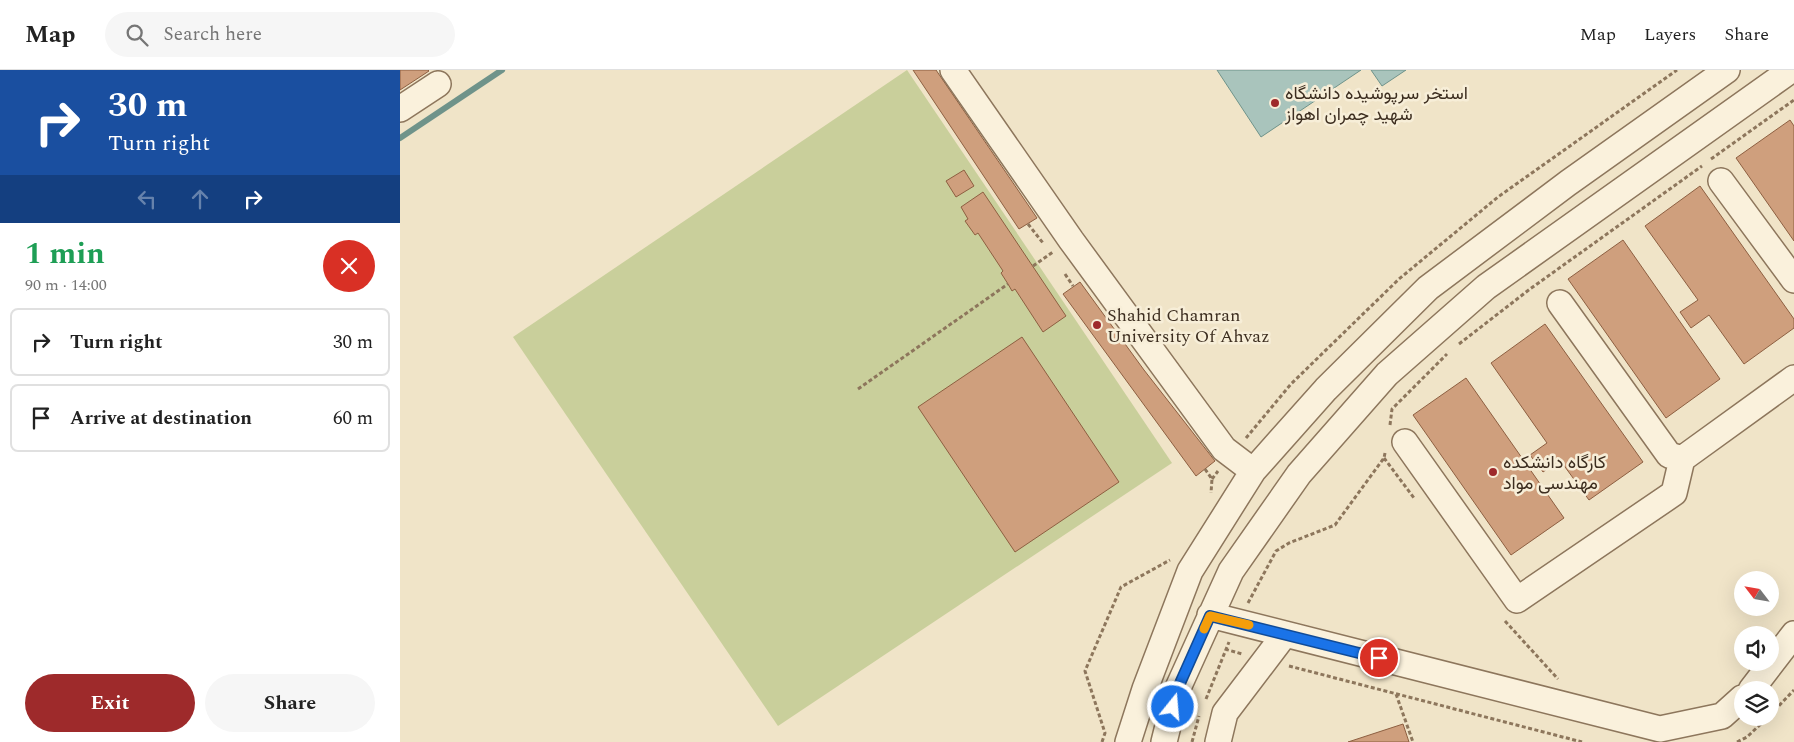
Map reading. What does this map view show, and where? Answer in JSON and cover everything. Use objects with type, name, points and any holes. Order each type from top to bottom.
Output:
[{"type":"lane","points":[[953,70],[1071,240],[1224,449],[1253,471]]},
{"type":"lane","points":[[1128,742],[1145,689],[1190,571],[1253,471],[1326,389],[1428,288],[1568,183],[1727,70]]},
{"type":"lane","points":[[1164,742],[1177,690],[1231,571],[1299,474],[1387,374],[1486,287],[1791,70]]},
{"type":"lane","points":[[400,110],[438,84]]},
{"type":"lane","points":[[1720,180],[1794,280]]},
{"type":"lane","points":[[1560,303],[1669,455],[1682,459]]},
{"type":"lane","points":[[1393,440],[1517,600],[1674,493],[1682,459],[1794,378]]},
{"type":"lane","points":[[1210,616],[1660,729],[1722,716],[1734,705]]},
{"type":"lane","points":[[1218,742],[1225,713],[1285,634]]},
{"type":"lane","points":[[1759,681],[1794,634]]},
{"type":"path","points":[[1204,704],[1225,649],[1276,551],[1289,543],[1335,525],[1384,458],[1393,440],[1392,409],[1453,349],[1530,289],[1794,100]]},
{"type":"path","points":[[858,388],[1008,284]]},
{"type":"path","points":[[1205,468],[1212,478],[1212,492],[1207,500]]},
{"type":"path","points":[[1102,742],[1105,733],[1085,671],[1121,587],[1169,561],[1174,553]]},
{"type":"path","points":[[1225,649],[1582,742]]},
{"type":"path","points":[[1779,706],[1794,690]]},
{"type":"path","points":[[1396,694],[1413,742]]},
{"type":"path","points":[[1192,742],[1200,714]]},
{"type":"path","points":[[1737,742],[1747,737],[1759,726]]},
{"type":"green space","points":[[907,70],[1172,463],[778,726],[513,337]]},
{"type":"water","name":"استخر سرپوشیده دانشگاه شهید چمران اهواز","points":[[1217,70],[1361,70],[1261,137]]},
{"type":"water","name":"استخر سرپوشیده دانشگاه شهید چمران اهواز","points":[[1371,70],[1406,70],[1382,86]]},
{"type":"building","points":[[400,70],[428,70],[429,71],[400,90]]},
{"type":"building","points":[[913,70],[936,70],[1037,218],[1019,229]]},
{"type":"building","points":[[1790,120],[1794,126],[1794,241],[1736,158]]},
{"type":"building","points":[[964,170],[974,186],[956,197],[946,181]]},
{"type":"building","points":[[1700,186],[1794,319],[1794,328],[1744,364],[1709,315],[1691,328],[1680,312],[1698,300],[1645,226]]},
{"type":"building","points":[[983,192],[1066,316],[1043,332],[1015,289],[1012,291],[1001,273],[1003,271],[978,233],[975,235],[965,221],[968,219],[961,207]]},
{"type":"building","points":[[1623,240],[1720,379],[1666,418],[1568,279]]},
{"type":"building","points":[[1080,282],[1144,370],[1215,461],[1196,476],[1063,294]]},
{"type":"building","points":[[1545,324],[1643,462],[1589,500],[1560,460],[1543,472],[1530,455],[1547,443],[1491,363]]},
{"type":"building","points":[[1022,337],[1119,482],[1015,552],[918,407]]},
{"type":"building","name":"کارگاه دانشکده مهندسی مواد","points":[[1466,378],[1564,518],[1511,555],[1413,415]]},
{"type":"building","points":[[1403,724],[1409,742],[1348,742]]},
{"type":"waterway","points":[[400,138],[502,70]]},
{"type":"slow traffic","points":[[1204,629],[1210,616],[1249,625]]},
{"type":"place","name":"استخر سرپوشیده دانشگاه شهید چمران اهواز","points":[[1275,103]]},
{"type":"place","name":"Shahid Chamran University Of Ahvaz","points":[[1097,325]]},
{"type":"place","name":"کارگاه دانشکده مهندسی مواد","points":[[1493,472]]},
{"type":"route","points":[[1173,707],[1177,690],[1210,616],[1379,658]]}]
